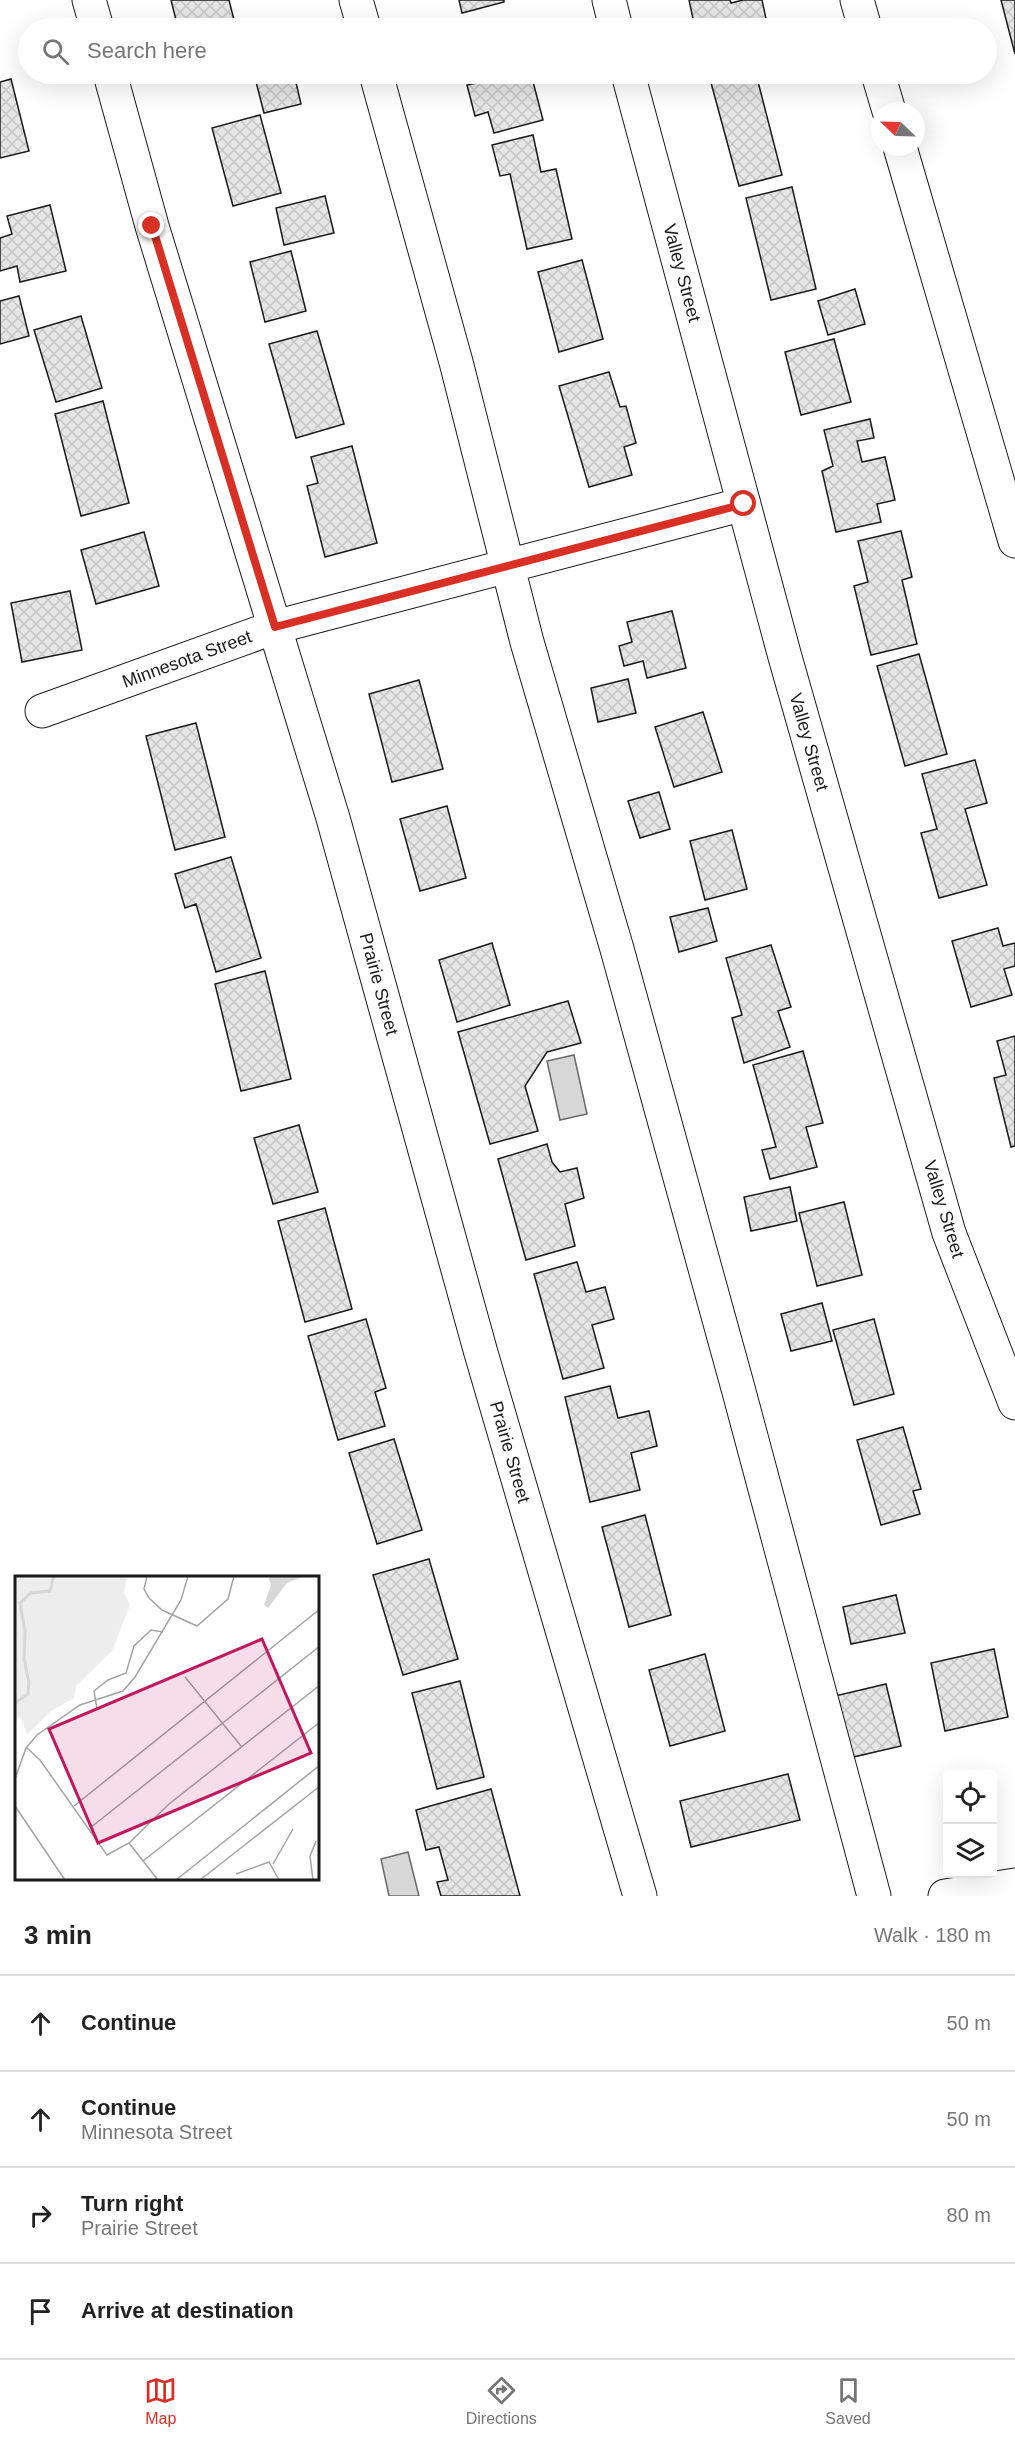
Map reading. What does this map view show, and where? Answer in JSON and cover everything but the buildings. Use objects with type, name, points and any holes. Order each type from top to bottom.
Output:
[{"type":"street","points":[[89,0],[94,18]]},
{"type":"street","points":[[356,0],[361,18]]},
{"type":"street","points":[[609,0],[614,18]]},
{"type":"street","points":[[857,0],[862,18]]},
{"type":"street","name":"Prairie Street","points":[[113,84],[155,238],[333,818],[481,1353],[640,1896]]},
{"type":"street","points":[[379,84],[456,362],[527,642],[617,949],[735,1376],[874,1896]]},
{"type":"street","name":"Valley Street","points":[[631,84],[785,657],[950,1233],[1015,1403]]},
{"type":"street","points":[[881,84],[886,102]]},
{"type":"street","points":[[903,156],[1015,541]]},
{"type":"street","name":"Minnesota Street","points":[[42,711],[275,627],[744,504]]},
{"type":"street","points":[[945,1896],[1015,1885]]},
{"type":"shaded area","points":[[574,1055],[587,1114],[560,1120],[547,1061]]},
{"type":"shaded area","points":[[408,1852],[419,1896],[389,1896],[381,1859]]},
{"type":"route","points":[[152,226],[275,627],[744,504]]}]
